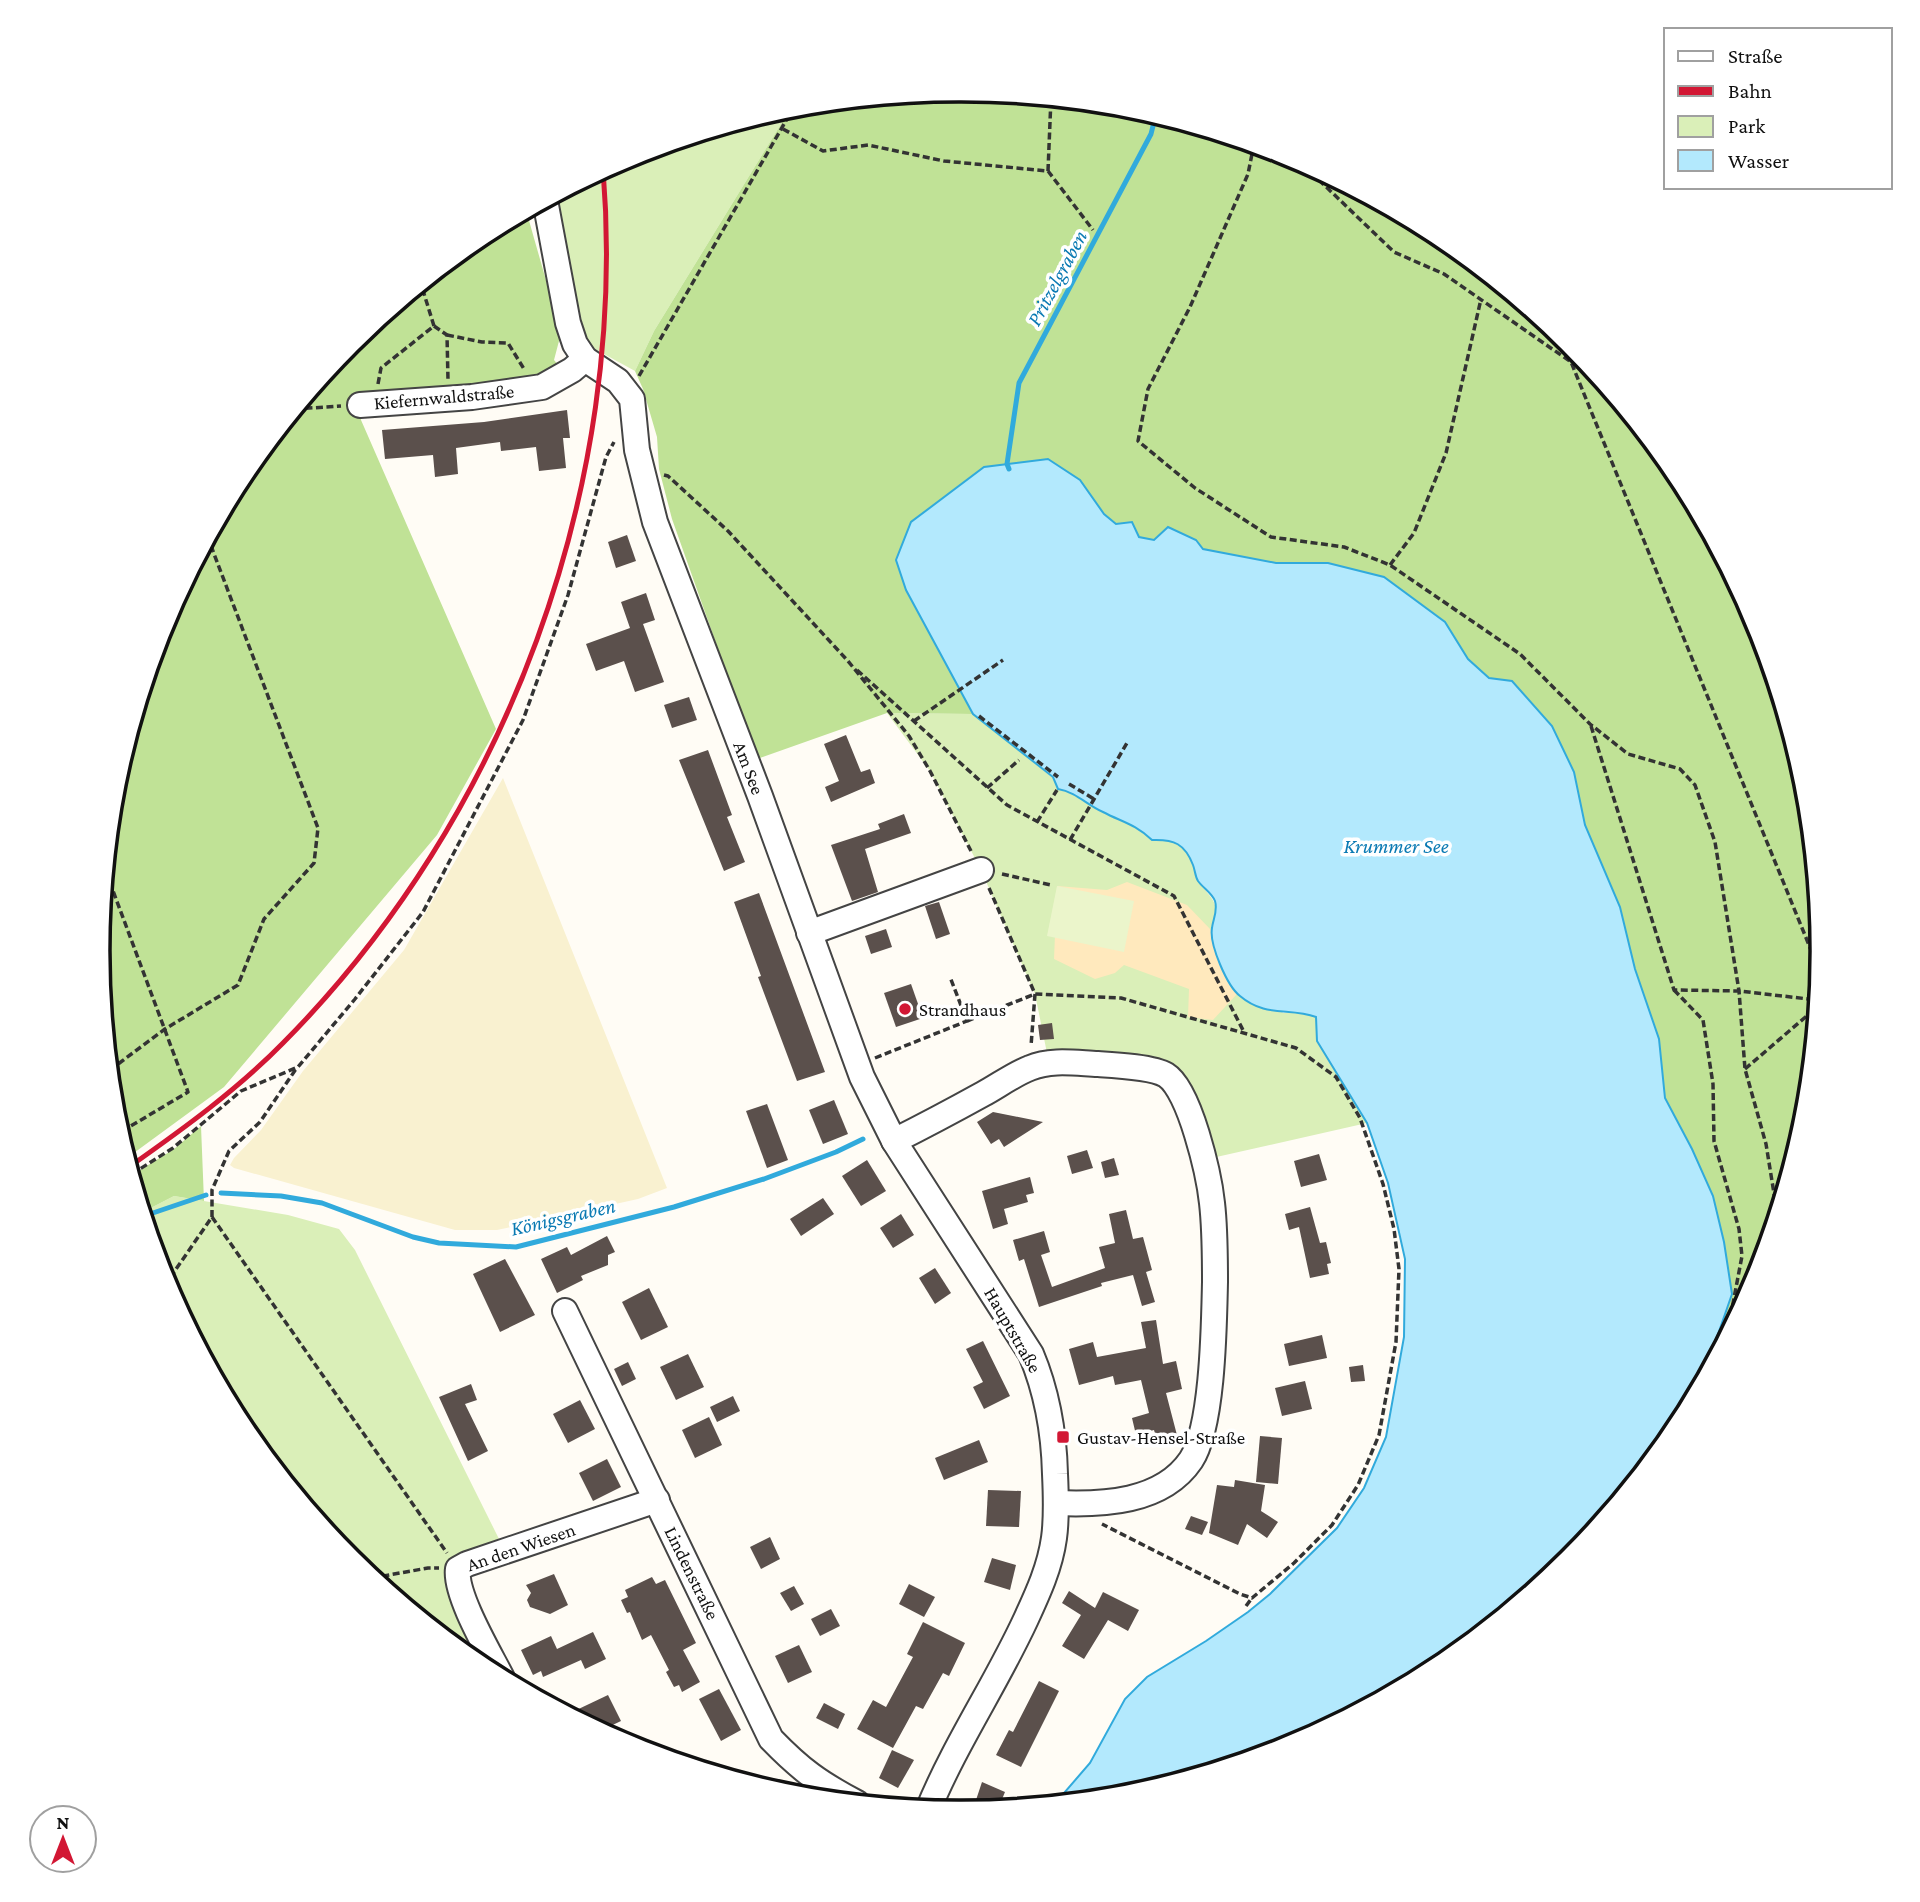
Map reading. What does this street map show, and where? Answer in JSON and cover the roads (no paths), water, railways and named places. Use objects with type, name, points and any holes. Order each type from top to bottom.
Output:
[{"type":"street","points":[[547,209],[568,323],[575,344],[585,359]]},
{"type":"street","name":"Kiefernwaldstraße","points":[[367,404],[448,399],[535,388],[550,383],[585,359]]},
{"type":"street","name":"Am See","points":[[585,359],[618,381],[632,399],[637,450],[655,522],[755,783],[857,1065],[876,1110],[894,1141]]},
{"type":"street","points":[[809,933],[981,870]]},
{"type":"street","points":[[894,1141],[1029,1068],[1049,1063],[1119,1065],[1164,1074],[1175,1083],[1186,1103],[1212,1200],[1215,1239],[1208,1407],[1202,1437],[1191,1460],[1172,1480],[1148,1493],[1121,1501],[1065,1503]]},
{"type":"street","name":"Hauptstraße","points":[[894,1141],[1031,1354],[1048,1405],[1065,1503],[1040,1588],[1014,1646],[933,1800]]},
{"type":"street","name":"Lindenstraße","points":[[565,1311],[771,1739],[798,1767],[835,1791]]},
{"type":"street","name":"An den Wiesen","points":[[493,1660],[461,1594],[458,1569],[657,1500]]},
{"type":"water","name":"Krummer See","points":[[1048,459],[1080,480],[1104,514],[1116,524],[1132,522],[1139,537],[1154,540],[1168,527],[1196,540],[1203,549],[1276,563],[1328,563],[1384,577],[1445,622],[1468,659],[1489,678],[1512,681],[1552,726],[1574,772],[1585,825],[1620,907],[1635,969],[1659,1039],[1665,1098],[1713,1196],[1732,1294],[1718,1335],[1696,1376],[1634,1468],[1561,1552],[1477,1625],[1385,1687],[1285,1736],[1180,1772],[1064,1794],[1090,1763],[1125,1699],[1147,1677],[1206,1641],[1270,1594],[1337,1528],[1364,1488],[1386,1437],[1404,1337],[1405,1259],[1388,1183],[1367,1123],[1317,1041],[1316,1017],[1268,1010],[1250,1003],[1235,991],[1213,944],[1215,901],[1198,881],[1186,852],[1173,842],[1152,840],[1134,827],[1058,789],[1053,777],[973,714],[906,590],[896,560],[911,522],[984,467]]},
{"type":"waterway","name":"Pritzelgraben","points":[[1009,469],[1007,464],[1019,383],[1151,134],[1153,124]]},
{"type":"waterway","name":"Königsgraben","points":[[221,1193],[281,1196],[322,1203],[413,1237],[439,1243],[516,1247],[674,1207],[764,1179],[863,1139]]},
{"type":"waterway","name":"Königsgraben","points":[[153,1213],[206,1195]]},
{"type":"railway","points":[[137,1161],[247,1077],[283,1043],[362,954],[431,856],[490,751],[537,640],[572,525],[595,407],[606,288],[603,180]]},
{"type":"place","name":"Strandhaus","points":[[905,1009]]},
{"type":"place","name":"Gustav-Hensel-Straße","points":[[1063,1437]]}]
